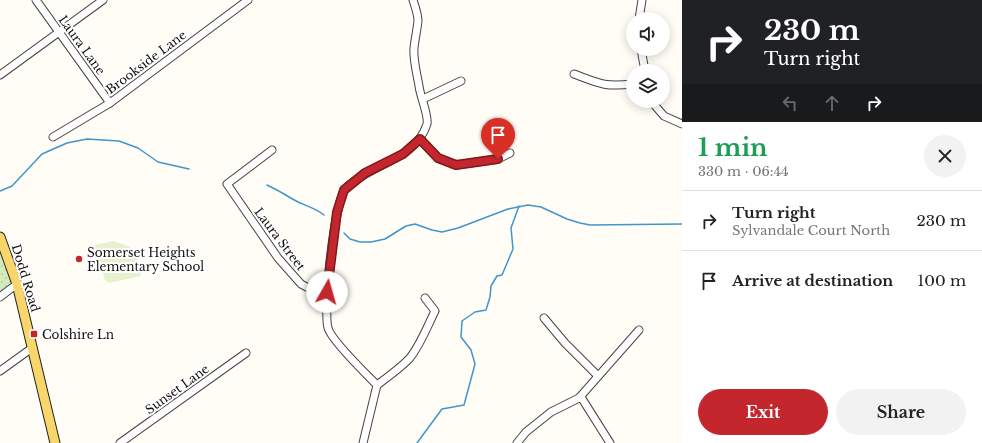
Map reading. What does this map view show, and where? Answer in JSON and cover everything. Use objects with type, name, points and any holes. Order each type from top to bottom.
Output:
[{"type":"main road","name":"Dodd Road","points":[[0,237],[17,284],[55,443]]},
{"type":"street","name":"Laura Lane","points":[[36,0],[110,103]]},
{"type":"street","points":[[0,75],[103,0]]},
{"type":"street","name":"Brookside Lane","points":[[53,137],[110,103],[248,0]]},
{"type":"street","points":[[377,385],[339,345],[328,329],[327,292],[337,212],[344,190],[365,173],[403,154],[420,139],[428,123],[423,98],[420,92],[414,49],[418,19],[413,0]]},
{"type":"street","points":[[640,12],[642,0]]},
{"type":"street","points":[[574,74],[600,85],[626,85]]},
{"type":"street","points":[[423,98],[461,81]]},
{"type":"street","points":[[658,108],[664,116],[682,124]]},
{"type":"street","points":[[420,139],[438,158],[456,165],[498,159],[510,153]]},
{"type":"street","name":"Laura Street","points":[[272,150],[227,184],[278,258],[301,284],[314,291],[327,292]]},
{"type":"street","points":[[0,297],[17,284]]},
{"type":"street","points":[[363,443],[377,385],[390,376],[410,358],[424,335],[435,311],[425,298]]},
{"type":"street","points":[[544,318],[565,343],[598,376]]},
{"type":"street","points":[[517,443],[526,432],[551,412],[579,398],[639,330]]},
{"type":"street","points":[[0,371],[32,348]]},
{"type":"street","name":"Sunset Lane","points":[[120,443],[246,353]]},
{"type":"street","points":[[579,398],[581,397],[610,443]]},
{"type":"green space","points":[[114,241],[130,247],[138,260],[141,276],[109,283],[105,280],[94,245]]},
{"type":"green space","points":[[0,254],[12,284],[0,292]]},
{"type":"waterway","points":[[0,191],[12,186],[42,154],[67,143],[87,139],[119,141],[138,148],[158,162],[189,169]]},
{"type":"waterway","points":[[267,185],[324,215]]},
{"type":"waterway","points":[[344,233],[350,239],[360,242],[371,242],[385,239],[406,226],[415,224],[442,232],[458,228],[508,209],[528,205],[541,207],[567,219],[590,225],[682,224]]},
{"type":"waterway","points":[[417,443],[442,409],[464,405],[475,364],[471,350],[461,337],[462,321],[475,312],[486,310],[490,297],[491,286],[497,276],[502,275],[513,249],[511,228],[519,206]]},
{"type":"place","name":"Somerset Heights Elementary School","points":[[79,259]]},
{"type":"place","name":"Colshire Ln","points":[[34,334]]},
{"type":"route","points":[[327,292],[337,212],[344,190],[365,173],[403,154],[420,139],[438,158],[456,165],[498,159]]}]
